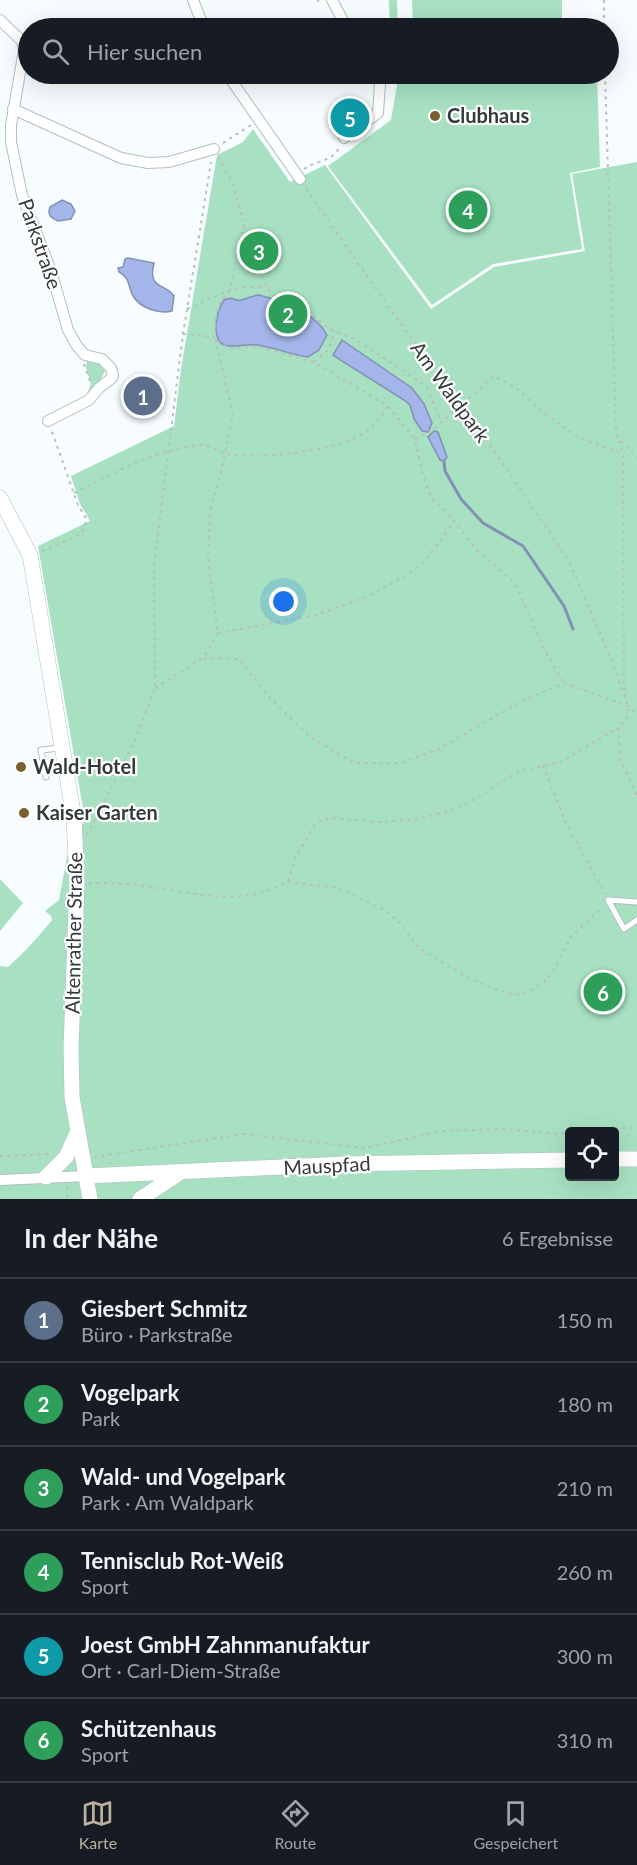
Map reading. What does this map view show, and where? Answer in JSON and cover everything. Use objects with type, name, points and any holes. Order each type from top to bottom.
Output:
[{"type":"street","points":[[193,0],[200,18]]},
{"type":"street","points":[[332,0],[342,18]]},
{"type":"street","name":"Parkstraße","points":[[0,20],[18,37]]},
{"type":"street","name":"Parkstraße","points":[[18,82],[13,109],[11,142],[22,195],[51,271],[68,330],[77,346],[86,355],[102,359],[111,368],[113,375],[89,400],[48,421]]},
{"type":"street","points":[[234,84],[298,176]]},
{"type":"street","points":[[344,138],[378,113],[380,84]]},
{"type":"street","points":[[13,109],[111,154],[148,163],[169,162],[214,149]]},
{"type":"street","name":"Altenrather Straße","points":[[0,498],[30,555],[76,838],[72,1097],[90,1199]]},
{"type":"street","points":[[46,1178],[66,1157],[78,1131]]},
{"type":"street","points":[[619,1160],[637,1159]]},
{"type":"street","name":"Mauspfad","points":[[86,1176],[345,1164],[565,1160]]},
{"type":"street","points":[[140,1199],[181,1172]]},
{"type":"street","points":[[0,1180],[86,1176]]},
{"type":"lane","points":[[46,777],[41,750],[62,748]]},
{"type":"lane","points":[[608,900],[637,902]]},
{"type":"lane","points":[[608,900],[624,929],[637,920]]},
{"type":"path","points":[[603,0],[604,18]]},
{"type":"path","points":[[288,881],[296,856],[317,822],[331,818],[380,822],[417,819],[452,810],[475,799],[519,771],[560,762],[618,728],[627,717],[628,706],[624,685],[623,454],[616,431],[605,84]]},
{"type":"path","points":[[76,838],[89,834],[135,740],[155,688],[154,566],[183,334],[209,169],[214,149],[259,121]]},
{"type":"path","points":[[298,176],[312,164],[326,161],[340,149],[344,138]]},
{"type":"path","points":[[214,149],[233,184],[244,223],[246,243],[253,262],[272,294],[291,302],[335,331],[355,339],[427,388],[441,421]]},
{"type":"path","name":"Am Waldpark","points":[[298,176],[398,320],[462,405],[569,561],[614,666],[628,706]]},
{"type":"path","points":[[155,688],[203,658],[218,633],[208,559],[210,511],[226,454],[233,415],[215,337],[215,327],[219,307],[230,290],[244,223]]},
{"type":"path","points":[[187,309],[230,290],[242,287],[267,287]]},
{"type":"path","points":[[314,362],[329,349],[335,331]]},
{"type":"path","points":[[183,334],[215,337]]},
{"type":"path","points":[[217,341],[228,348],[258,347],[314,362],[388,405],[416,439],[422,472],[431,498],[446,512],[477,550],[515,583],[545,651],[564,683],[628,706],[637,714]]},
{"type":"path","points":[[84,402],[90,383],[84,367],[86,355]]},
{"type":"path","points":[[416,439],[434,429],[495,376],[515,387],[538,408],[579,438],[623,454]]},
{"type":"path","points":[[74,493],[121,469],[168,451],[204,444],[226,454],[278,456],[327,446],[364,434],[379,419],[388,405]]},
{"type":"path","points":[[30,555],[75,538],[83,531],[87,520],[74,493],[48,421]]},
{"type":"path","points":[[620,439],[637,458]]},
{"type":"path","points":[[218,633],[317,615],[371,595],[412,571],[427,558],[454,522]]},
{"type":"path","points":[[203,658],[239,659],[271,699],[310,736],[354,764],[401,763],[438,749],[526,699],[564,683]]},
{"type":"path","points":[[618,728],[621,761],[637,796]]},
{"type":"path","points":[[77,883],[143,885],[215,898],[261,892],[288,881],[336,886],[386,911],[401,924],[419,948],[468,978],[516,995],[529,991],[544,982],[553,972],[571,936],[608,900],[566,821],[543,765]]},
{"type":"path","points":[[619,1128],[637,1128]]},
{"type":"path","points":[[83,1159],[243,1134],[365,1148],[443,1131],[501,1129],[565,1133]]},
{"type":"path","points":[[0,1156],[51,1154]]},
{"type":"green space","points":[[389,0],[397,0],[398,18],[390,18]]},
{"type":"green space","points":[[412,0],[562,0],[562,18],[413,18]]},
{"type":"green space","points":[[397,84],[597,84],[600,167],[570,173],[582,249],[493,264],[432,305],[328,166],[391,120]]},
{"type":"green space","points":[[253,129],[290,182],[325,165],[431,309],[494,267],[585,251],[572,174],[637,162],[637,1199],[0,1199],[0,966],[8,967],[52,920],[45,911],[59,900],[67,857],[85,820],[38,546],[90,521],[80,504],[71,476],[174,426],[181,369],[217,155],[243,142]]},
{"type":"green space","points":[[87,361],[99,364],[105,371],[97,387],[86,397],[91,384],[86,368]]},
{"type":"green space","points":[[0,879],[23,903],[0,931]]},
{"type":"water","points":[[62,200],[71,204],[75,211],[71,219],[58,221],[50,216],[49,210]]},
{"type":"water","points":[[125,259],[154,263],[155,282],[174,296],[172,311],[151,310],[136,301],[127,279],[118,268],[123,267]]},
{"type":"water","points":[[259,295],[288,304],[315,320],[327,335],[319,350],[308,357],[258,345],[230,346],[220,342],[216,324],[224,300],[231,298],[241,300]]},
{"type":"water","points":[[342,340],[412,388],[424,404],[432,423],[428,432],[422,431],[414,419],[410,405],[404,400],[333,355]]},
{"type":"water","points":[[434,431],[438,432],[447,457],[444,461],[440,460],[428,437]]},
{"type":"waterway","points":[[444,461],[445,471],[461,499],[483,523],[523,546],[564,606],[573,629]]},
{"type":"place","name":"Clubhaus","points":[[435,116]]},
{"type":"place","name":"Joest GmbH Zahnmanufaktur","points":[[350,118]]},
{"type":"place","name":"Tennisclub Rot-Weiß","points":[[468,210]]},
{"type":"place","name":"Wald- und Vogelpark","points":[[259,251]]},
{"type":"place","name":"Vogelpark","points":[[288,314]]},
{"type":"place","name":"Giesbert Schmitz","points":[[143,396]]},
{"type":"place","name":"Wald-Hotel","points":[[21,767]]},
{"type":"place","name":"Kaiser Garten","points":[[24,813]]},
{"type":"place","name":"Schützenhaus","points":[[603,992]]}]
